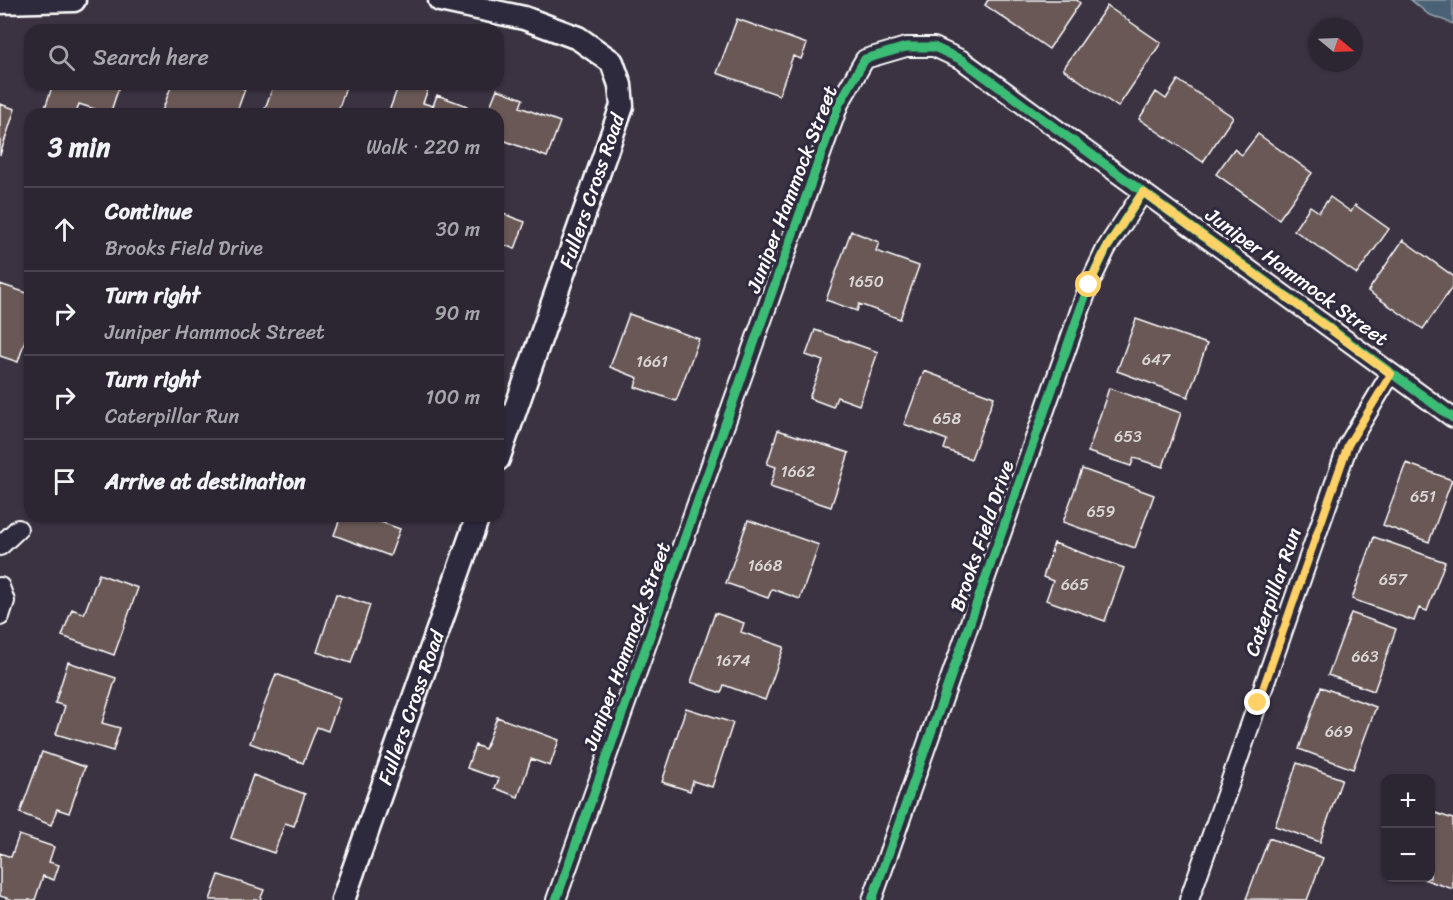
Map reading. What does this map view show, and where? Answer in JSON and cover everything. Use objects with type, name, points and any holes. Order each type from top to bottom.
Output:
[{"type":"street","points":[[0,3],[74,0]]},
{"type":"street","name":"Fullers Cross Road","points":[[440,0],[524,18],[578,38],[612,62],[620,85],[622,106],[504,442]]},
{"type":"street","name":"Juniper Hammock Street","points":[[556,900],[839,104],[865,58],[906,47],[934,47],[962,60],[1453,418]]},
{"type":"street","name":"Brooks Field Drive","points":[[872,900],[1089,285],[1106,249],[1143,192]]},
{"type":"street","name":"Caterpillar Run","points":[[1189,900],[1348,445],[1391,374]]},
{"type":"street","name":"Fullers Cross Road","points":[[343,900],[476,522]]},
{"type":"street","points":[[0,546],[18,530]]},
{"type":"street","points":[[0,587],[5,601],[0,616]]},
{"type":"water","points":[[1411,0],[1453,0],[1453,24],[1428,14]]},
{"type":"building","points":[[988,0],[1077,0],[1080,3],[1049,49],[985,5]]},
{"type":"building","points":[[1107,6],[1161,43],[1118,107],[1063,69]]},
{"type":"building","points":[[737,19],[807,44],[801,59],[793,56],[779,95],[717,73]]},
{"type":"building","points":[[1178,80],[1233,117],[1203,162],[1139,119],[1156,92],[1166,99]]},
{"type":"building","points":[[51,90],[118,90],[112,108],[91,108],[79,104],[78,108],[45,108]]},
{"type":"building","points":[[170,90],[245,90],[238,108],[163,108]]},
{"type":"building","points":[[272,90],[345,90],[339,108],[265,108]]},
{"type":"building","points":[[397,90],[428,90],[423,103],[433,106],[437,95],[467,106],[466,108],[390,108]]},
{"type":"building","points":[[497,90],[500,90],[523,99],[520,107],[560,122],[547,157],[504,140],[504,108],[489,108]]},
{"type":"building","points":[[0,104],[15,109],[0,155]]},
{"type":"building","points":[[1258,134],[1312,173],[1279,219],[1216,174],[1234,149],[1242,155]]},
{"type":"building","points":[[1330,197],[1351,212],[1355,205],[1389,229],[1357,274],[1294,230],[1310,206],[1319,212]]},
{"type":"building","points":[[504,214],[525,222],[515,249],[504,245]]},
{"type":"building","points":[[851,231],[879,242],[876,251],[919,266],[900,319],[859,304],[857,311],[826,300]]},
{"type":"building","points":[[1403,240],[1453,276],[1453,286],[1423,329],[1368,291]]},
{"type":"building","points":[[0,284],[24,292],[24,344],[18,362],[0,356]]},
{"type":"building","points":[[629,314],[699,339],[676,401],[635,387],[638,378],[610,367]]},
{"type":"building","points":[[1136,319],[1207,344],[1188,397],[1117,371]]},
{"type":"building","points":[[815,330],[878,352],[859,405],[837,397],[833,407],[809,398],[823,361],[806,355]]},
{"type":"building","points":[[924,371],[994,397],[971,459],[944,449],[947,440],[904,424]]},
{"type":"building","points":[[1109,388],[1181,413],[1163,467],[1134,458],[1131,466],[1088,452]]},
{"type":"building","points":[[778,430],[849,453],[831,507],[770,487],[776,467],[767,464]]},
{"type":"building","points":[[1406,463],[1452,480],[1429,542],[1383,525]]},
{"type":"building","points":[[1082,469],[1154,495],[1135,548],[1063,522]]},
{"type":"building","points":[[748,520],[819,545],[800,599],[772,589],[768,598],[726,583]]},
{"type":"building","points":[[339,522],[381,522],[400,529],[390,556],[334,535]]},
{"type":"building","points":[[1374,537],[1445,562],[1427,611],[1419,608],[1414,621],[1352,599]]},
{"type":"building","points":[[1054,543],[1124,568],[1105,621],[1046,600],[1053,581],[1043,577]]},
{"type":"building","points":[[99,574],[138,588],[114,655],[62,636],[72,609],[84,614]]},
{"type":"building","points":[[336,594],[370,605],[351,663],[317,652]]},
{"type":"building","points":[[715,613],[744,623],[741,632],[784,647],[765,700],[724,685],[721,693],[691,682]]},
{"type":"building","points":[[1351,613],[1396,629],[1374,691],[1328,675]]},
{"type":"building","points":[[68,662],[116,678],[102,723],[120,728],[113,751],[56,734],[65,706],[55,703]]},
{"type":"building","points":[[276,674],[340,698],[328,731],[317,727],[303,763],[250,743]]},
{"type":"building","points":[[1321,687],[1376,707],[1353,769],[1299,749]]},
{"type":"building","points":[[686,708],[733,723],[712,787],[693,781],[690,791],[662,782]]},
{"type":"building","points":[[497,717],[559,740],[550,766],[531,759],[518,797],[495,788],[499,779],[467,768],[475,745],[485,749]]},
{"type":"building","points":[[42,752],[85,767],[69,813],[57,809],[51,825],[20,813]]},
{"type":"building","points":[[1297,763],[1342,779],[1320,842],[1275,826]]},
{"type":"building","points":[[253,775],[305,794],[294,826],[285,823],[274,853],[231,838]]},
{"type":"building","points":[[1435,813],[1453,819],[1453,889],[1432,882],[1435,882]]},
{"type":"building","points":[[19,835],[54,847],[49,862],[59,865],[54,880],[43,876],[35,900],[13,900],[0,896],[0,853],[11,857]]},
{"type":"building","points":[[1269,838],[1323,858],[1307,900],[1246,899]]},
{"type":"building","points":[[219,875],[264,890],[260,900],[210,900]]},
{"type":"cycle path","points":[[556,900],[839,104],[865,59],[906,47],[934,47],[962,60],[1453,418]]},
{"type":"cycle path","points":[[872,900],[1089,285],[1106,249],[1143,192]]},
{"type":"route","points":[[1089,285],[1106,249],[1143,192],[1391,374],[1348,445],[1258,703]]}]
